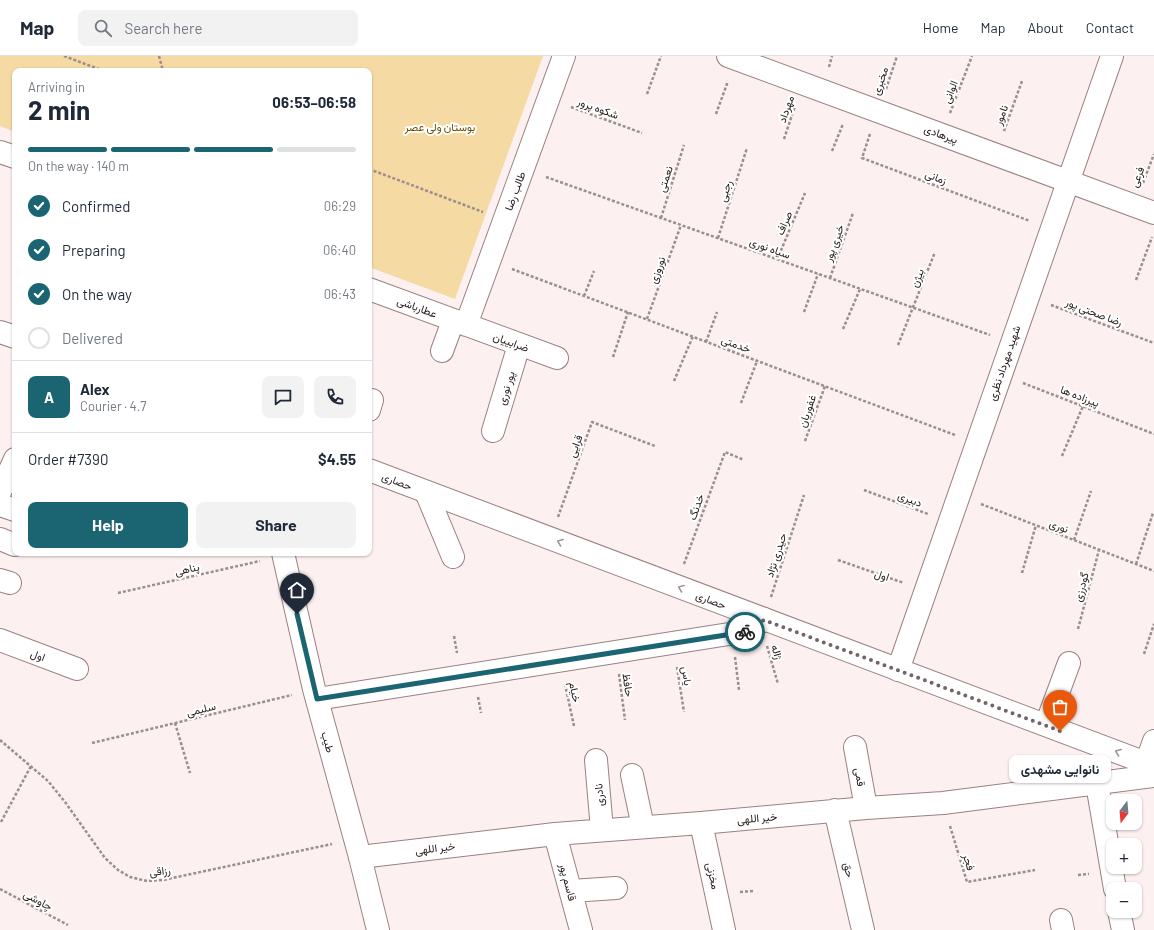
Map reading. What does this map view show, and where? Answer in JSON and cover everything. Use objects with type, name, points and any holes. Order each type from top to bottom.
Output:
[{"type":"street","name":"طالب رضا","points":[[442,351],[460,323],[489,261],[564,56]]},
{"type":"street","name":"شهید مهرداد نظری","points":[[898,670],[1112,56]]},
{"type":"street","name":"پیرهادی","points":[[732,57],[1144,210]]},
{"type":"street","points":[[0,152],[12,156]]},
{"type":"street","name":"عطارباشی","points":[[372,291],[460,323]]},
{"type":"street","name":"ضرابییان","points":[[460,323],[557,358]]},
{"type":"street","points":[[0,332],[12,336]]},
{"type":"street","name":"پور نوری","points":[[493,430],[519,345]]},
{"type":"street","points":[[0,492],[12,466]]},
{"type":"street","name":"حصاری","points":[[372,471],[676,586],[762,621],[1046,725],[1151,768]]},
{"type":"street","name":"حصاری","points":[[426,492],[453,557]]},
{"type":"street","points":[[0,505],[12,509]]},
{"type":"street","points":[[0,539],[12,544]]},
{"type":"street","name":"طیب","points":[[283,556],[316,694],[378,930]]},
{"type":"street","points":[[316,694],[560,661],[732,634],[748,631],[762,621]]},
{"type":"street","name":"اول","points":[[0,640],[77,670]]},
{"type":"street","points":[[1046,725],[1069,663]]},
{"type":"street","points":[[1151,768],[1154,741]]},
{"type":"street","name":"قمی","points":[[855,747],[866,808]]},
{"type":"street","name":"نادری","points":[[596,760],[602,830]]},
{"type":"street","name":"خیر اللهی","points":[[357,848],[701,823],[835,810],[943,803],[1097,784],[1151,768]]},
{"type":"street","points":[[632,775],[643,827]]},
{"type":"street","points":[[1097,784],[1114,882]]},
{"type":"street","name":"حق","points":[[835,810],[863,930]]},
{"type":"street","name":"مخزنی","points":[[701,823],[724,930]]},
{"type":"street","name":"قاسم پور","points":[[555,834],[581,930]]},
{"type":"street","points":[[571,892],[616,888]]},
{"type":"street","points":[[1120,918],[1123,930]]},
{"type":"path","points":[[64,56],[96,68]]},
{"type":"path","points":[[159,56],[162,68]]},
{"type":"path","points":[[647,94],[661,56]]},
{"type":"path","name":"مخبری","points":[[878,111],[897,56]]},
{"type":"path","name":"الوانی","points":[[942,134],[972,56]]},
{"type":"path","points":[[716,114],[732,57]]},
{"type":"path","name":"نامور","points":[[996,154],[1022,81]]},
{"type":"path","name":"مهرداد","points":[[784,139],[803,83]]},
{"type":"path","name":"شکوه پرور","points":[[548,99],[642,133]]},
{"type":"path","points":[[832,151],[852,102]]},
{"type":"path","name":"زمانی","points":[[878,111],[862,158],[1051,229]]},
{"type":"path","name":"نعمتی","points":[[661,218],[684,145]]},
{"type":"path","name":"رجبی","points":[[718,238],[747,148]]},
{"type":"path","name":"فرعی","points":[[1144,210],[1154,154]]},
{"type":"path","name":"سیاه نوری","points":[[523,169],[1011,343]]},
{"type":"path","points":[[372,171],[504,220]]},
{"type":"path","name":"صراف","points":[[777,260],[805,193]]},
{"type":"path","name":"خیری پور","points":[[830,278],[853,213]]},
{"type":"path","name":"نوروزی","points":[[647,319],[682,225]]},
{"type":"path","points":[[1136,280],[1154,232]]},
{"type":"path","name":"بیژن","points":[[898,345],[935,252]]},
{"type":"path","name":"خدمتی","points":[[489,261],[977,442]]},
{"type":"path","points":[[584,296],[594,270]]},
{"type":"path","points":[[804,312],[818,274]]},
{"type":"path","points":[[843,329],[860,289]]},
{"type":"path","name":"رضا صحتی پور","points":[[1028,296],[1154,343]]},
{"type":"path","points":[[613,356],[628,312]]},
{"type":"path","points":[[706,342],[717,312]]},
{"type":"path","points":[[674,382],[693,336]]},
{"type":"path","points":[[741,403],[757,361]]},
{"type":"path","name":"پیرزاده ها","points":[[1001,374],[1154,434]]},
{"type":"path","name":"غفوریان","points":[[806,441],[825,386]]},
{"type":"path","points":[[1062,456],[1083,406]]},
{"type":"path","name":"قرایی","points":[[550,539],[592,422],[655,446]]},
{"type":"path","name":"خدنگ","points":[[676,586],[725,452],[744,460]]},
{"type":"path","name":"دبیری","points":[[864,490],[949,522]]},
{"type":"path","points":[[1074,540],[1091,491]]},
{"type":"path","name":"حیدری نژاد","points":[[762,621],[804,495]]},
{"type":"path","name":"نوری","points":[[958,496],[1154,571]]},
{"type":"path","points":[[1136,564],[1153,513]]},
{"type":"path","points":[[1022,573],[1036,525]]},
{"type":"path","name":"گودرزی","points":[[1078,629],[1099,550]]},
{"type":"path","name":"پناهی","points":[[118,593],[275,556]]},
{"type":"path","name":"اول","points":[[838,560],[925,591]]},
{"type":"path","name":"ژاله","points":[[762,621],[778,684]]},
{"type":"path","points":[[1144,654],[1154,624]]},
{"type":"path","points":[[732,634],[739,690]]},
{"type":"path","name":"یاس","points":[[674,643],[684,712]]},
{"type":"path","name":"حافظ","points":[[616,652],[625,720]]},
{"type":"path","name":"خیام","points":[[560,661],[574,726]]},
{"type":"path","name":"سلیمی","points":[[92,743],[176,723],[316,694]]},
{"type":"path","points":[[176,723],[190,773]]},
{"type":"path","name":"رزاقی","points":[[0,740],[48,781],[105,858],[118,870],[130,876],[147,881],[163,880],[357,848]]},
{"type":"path","points":[[1,822],[31,766]]},
{"type":"path","name":"فجر","points":[[943,803],[967,882],[1035,870]]},
{"type":"path","name":"چاوشی","points":[[0,889],[68,925]]},
{"type":"green space","name":"بوستان ولی عصر","points":[[0,56],[543,56],[455,299],[372,268],[372,68],[12,68],[12,131],[0,126]]},
{"type":"way so far","points":[[745,632],[764,620],[1060,731]]},
{"type":"place","name":"نانوایی مشهدی","points":[[1060,731]]},
{"type":"route","points":[[297,614],[317,699],[745,632]]}]
